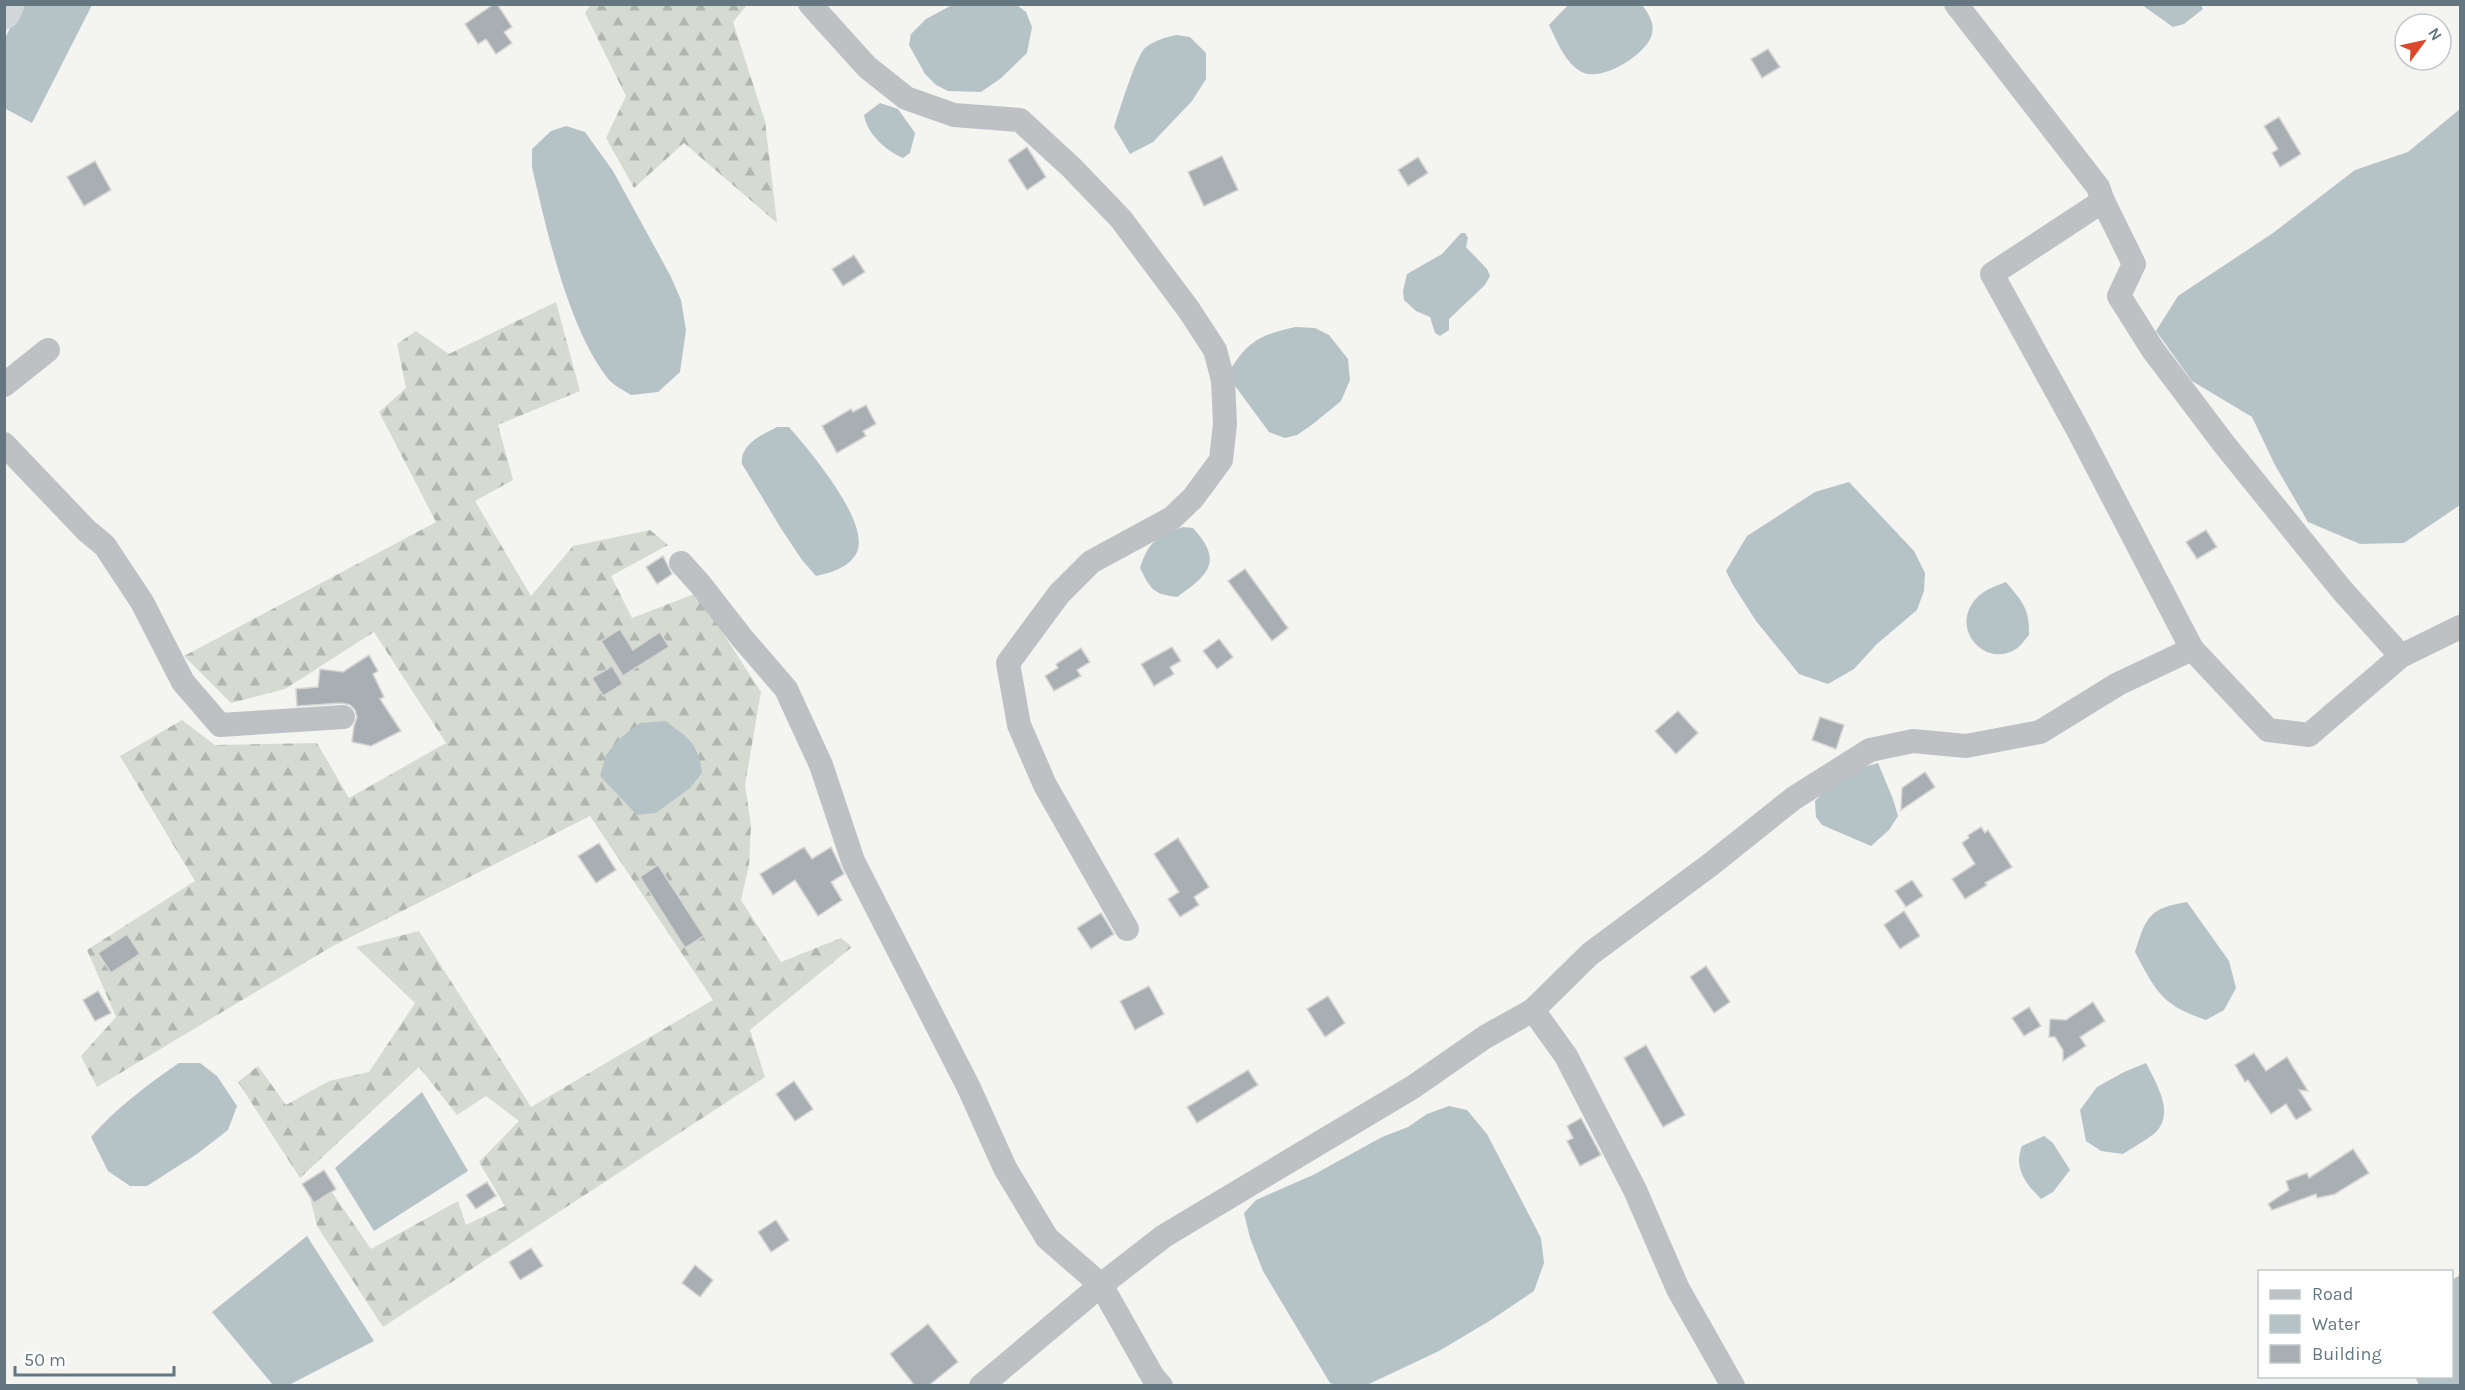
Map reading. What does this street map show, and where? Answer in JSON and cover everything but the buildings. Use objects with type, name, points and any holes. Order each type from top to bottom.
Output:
[{"type":"highway","points":[[4,13],[8,4]]},
{"type":"street","points":[[810,4],[867,67],[906,98],[954,115],[1020,120],[1072,168],[1121,219],[1189,310],[1215,350],[1223,380],[1225,424],[1221,460],[1193,498],[1173,518],[1091,562],[1059,594],[1008,663],[1019,725],[1045,785],[1127,929]]},
{"type":"street","points":[[1956,4],[2098,187],[2134,264],[2119,296],[2153,350],[2333,580],[2401,656]]},
{"type":"street","points":[[2103,201],[1992,274],[2078,430],[2192,650],[2268,730],[2309,735],[2401,656],[2460,627]]},
{"type":"street","points":[[4,385],[48,350]]},
{"type":"street","points":[[4,444],[86,530],[105,546],[142,602],[183,682],[219,725],[342,717]]},
{"type":"street","points":[[681,563],[786,688],[820,765],[853,861],[969,1088],[1005,1168],[1047,1238],[1101,1285],[1153,1377],[1161,1386]]},
{"type":"street","points":[[981,1386],[1101,1285],[1164,1236],[1413,1087],[1485,1036],[1533,1010],[1590,954],[1710,865],[1794,798],[1870,750],[1913,741],[1966,746],[2040,732],[2118,684],[2192,650]]},
{"type":"street","points":[[1533,1010],[1566,1056],[1577,1076],[1635,1190],[1677,1289],[1733,1386]]},
{"type":"green space","points":[[591,4],[747,5],[733,22],[765,121],[777,223],[684,143],[634,188],[606,138],[626,96],[585,13]]},
{"type":"green space","points":[[556,302],[580,391],[498,425],[513,480],[475,501],[531,596],[573,546],[650,530],[668,545],[611,576],[632,618],[697,593],[761,692],[745,785],[751,825],[749,865],[741,900],[781,962],[841,938],[852,947],[750,1030],[765,1077],[383,1327],[317,1226],[309,1193],[327,1185],[371,1249],[458,1201],[466,1225],[505,1206],[479,1162],[519,1121],[486,1096],[457,1115],[419,1067],[300,1178],[238,1082],[258,1066],[286,1105],[329,1081],[369,1072],[415,1003],[356,947],[419,931],[531,1107],[713,1000],[590,816],[331,947],[97,1087],[81,1056],[116,1017],[87,950],[195,881],[120,756],[182,720],[215,745],[317,743],[349,798],[446,743],[374,632],[285,689],[231,703],[184,656],[436,522],[379,412],[406,388],[397,344],[416,331],[449,354]]},
{"type":"water","points":[[1569,4],[1642,5],[1652,22],[1652,34],[1641,50],[1621,65],[1599,74],[1588,74],[1574,67],[1565,56],[1549,25]]},
{"type":"water","points":[[22,5],[92,5],[32,123],[4,108],[5,38]]},
{"type":"water","points":[[952,5],[1017,5],[1026,12],[1032,27],[1027,53],[1000,79],[981,92],[948,91],[936,85],[925,74],[909,45],[911,34],[926,19]]},
{"type":"water","points":[[2142,5],[2201,5],[2203,9],[2184,24],[2173,27]]},
{"type":"water","points":[[1177,35],[1190,37],[1206,53],[1206,79],[1192,101],[1153,142],[1130,154],[1114,127],[1133,72],[1146,47],[1161,39]]},
{"type":"water","points":[[880,103],[898,109],[915,133],[910,153],[903,158],[878,141],[866,122],[864,115]]},
{"type":"water","points":[[2460,109],[2460,505],[2404,543],[2360,544],[2308,522],[2275,465],[2252,417],[2192,381],[2156,331],[2178,296],[2273,233],[2355,170],[2408,152]]},
{"type":"water","points":[[566,126],[585,132],[613,171],[670,275],[681,300],[686,330],[680,372],[658,392],[631,395],[611,382],[592,355],[580,331],[560,276],[532,167],[532,149],[551,131]]},
{"type":"water","points":[[1461,233],[1465,233],[1468,238],[1466,247],[1487,269],[1490,276],[1485,285],[1449,319],[1449,330],[1440,336],[1435,333],[1430,317],[1416,311],[1404,300],[1403,291],[1407,274],[1442,254]]},
{"type":"water","points":[[1295,327],[1315,328],[1329,335],[1348,359],[1350,380],[1341,401],[1297,435],[1285,438],[1269,432],[1227,375],[1241,355],[1254,342],[1262,337]]},
{"type":"water","points":[[777,427],[789,427],[810,452],[836,488],[855,525],[859,541],[856,554],[844,566],[833,571],[816,576],[802,560],[742,464],[742,457],[748,446]]},
{"type":"water","points":[[1849,482],[1914,551],[1925,573],[1924,591],[1917,610],[1877,644],[1854,669],[1828,684],[1799,674],[1756,621],[1726,571],[1747,536],[1815,492]]},
{"type":"water","points":[[1183,527],[1193,528],[1208,550],[1210,559],[1204,574],[1177,597],[1154,590],[1140,568],[1155,541]]},
{"type":"water","points":[[2006,582],[2024,606],[2028,618],[2029,635],[2016,649],[2004,654],[1992,653],[1981,649],[1973,641],[1968,630],[1967,618],[1971,606],[1981,594]]},
{"type":"water","points":[[665,721],[691,742],[698,755],[702,773],[690,788],[656,813],[637,815],[600,776],[606,755],[619,739],[640,723]]},
{"type":"water","points":[[1878,763],[1898,816],[1889,830],[1871,846],[1822,825],[1816,817],[1815,801],[1843,777]]},
{"type":"water","points":[[2187,902],[2229,961],[2236,988],[2224,1010],[2206,1020],[2179,1009],[2169,1002],[2155,987],[2135,952],[2142,930],[2151,916],[2164,907]]},
{"type":"water","points":[[179,1063],[200,1063],[217,1076],[237,1106],[228,1130],[197,1154],[147,1186],[130,1186],[108,1171],[91,1137],[132,1097]]},
{"type":"water","points":[[2146,1063],[2162,1098],[2164,1117],[2161,1125],[2155,1133],[2123,1154],[2101,1151],[2086,1141],[2080,1110],[2097,1087]]},
{"type":"water","points":[[422,1092],[468,1171],[374,1231],[335,1168]]},
{"type":"water","points":[[1449,1106],[1467,1110],[1487,1134],[1541,1238],[1544,1263],[1534,1291],[1439,1351],[1369,1384],[1339,1386],[1330,1383],[1263,1271],[1250,1238],[1244,1213],[1256,1200],[1313,1175],[1382,1137],[1408,1127],[1427,1114]]},
{"type":"water","points":[[2044,1136],[2053,1143],[2070,1170],[2053,1192],[2041,1199],[2026,1181],[2019,1161],[2022,1146]]},
{"type":"water","points":[[307,1236],[374,1341],[289,1385],[273,1385],[212,1312]]},
{"type":"water","points":[[2460,1275],[2460,1385],[2419,1385],[2416,1378],[2453,1378],[2453,1279]]}]
